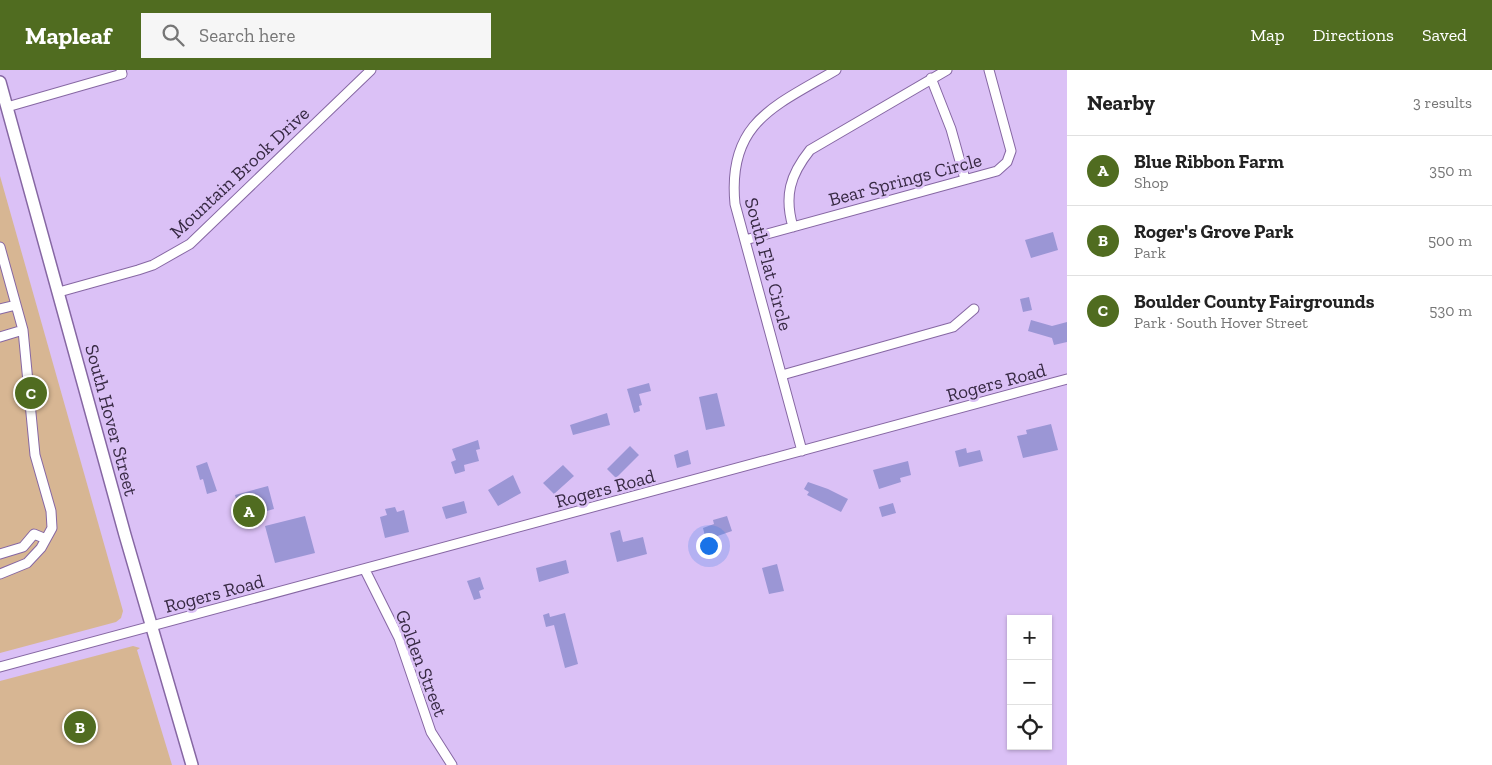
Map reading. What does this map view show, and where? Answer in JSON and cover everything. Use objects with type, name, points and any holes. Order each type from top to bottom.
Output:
[{"type":"main road","name":"South Hover Street","points":[[0,82],[151,627],[192,765]]},
{"type":"street","points":[[7,107],[122,74],[121,70]]},
{"type":"street","name":"Mountain Brook Drive","points":[[59,292],[153,265],[190,244],[371,70]]},
{"type":"street","name":"South Flat Circle","points":[[802,451],[735,204],[733,181],[736,158],[748,134],[762,116],[836,70]]},
{"type":"street","points":[[793,227],[788,206],[789,193],[799,164],[810,150],[947,70]]},
{"type":"street","name":"Bear Springs Circle","points":[[745,240],[997,171],[1007,162],[1011,152],[989,70]]},
{"type":"street","points":[[932,78],[951,129],[965,179]]},
{"type":"street","points":[[0,247],[23,330],[35,454],[51,511],[52,528],[42,548],[27,563],[0,574]]},
{"type":"street","points":[[0,309],[16,305]]},
{"type":"street","points":[[782,374],[953,328],[974,309]]},
{"type":"street","points":[[0,336],[23,330]]},
{"type":"street","name":"Rogers Road","points":[[0,667],[1067,379]]},
{"type":"street","points":[[0,554],[23,547],[34,534],[46,539]]},
{"type":"street","name":"Golden Street","points":[[365,570],[399,638],[431,732],[452,765]]},
{"type":"shaded area","points":[[0,176],[123,611],[121,618],[116,622],[0,653]]},
{"type":"shaded area","points":[[133,646],[140,648],[137,650],[172,765],[0,765],[0,681]]},
{"type":"building","points":[[1053,232],[1058,250],[1031,258],[1025,240]]},
{"type":"building","points":[[1029,297],[1032,310],[1023,312],[1020,299]]},
{"type":"building","points":[[1031,320],[1052,326],[1067,322],[1067,342],[1054,345],[1052,338],[1028,331]]},
{"type":"building","points":[[649,383],[651,391],[639,394],[642,405],[639,406],[640,411],[634,413],[627,389]]},
{"type":"building","points":[[717,393],[725,426],[706,430],[699,397]]},
{"type":"building","points":[[607,413],[610,425],[573,435],[570,425]]},
{"type":"building","points":[[1051,424],[1058,450],[1023,458],[1017,436],[1027,434],[1026,430]]},
{"type":"building","points":[[478,440],[480,449],[476,450],[479,461],[464,465],[465,471],[455,474],[451,462],[456,460],[452,449]]},
{"type":"building","points":[[630,446],[639,455],[616,478],[607,469]]},
{"type":"building","points":[[966,448],[967,453],[980,450],[983,461],[959,467],[955,451]]},
{"type":"building","points":[[688,450],[691,464],[677,468],[674,455]]},
{"type":"building","points":[[908,461],[911,475],[900,478],[901,482],[879,489],[873,470]]},
{"type":"building","points":[[207,462],[217,491],[207,494],[203,479],[200,480],[196,466]]},
{"type":"building","points":[[563,465],[574,476],[554,494],[543,483]]},
{"type":"building","points":[[513,475],[521,493],[498,506],[488,490]]},
{"type":"building","points":[[808,482],[848,499],[841,512],[807,495],[809,492],[804,489]]},
{"type":"building","points":[[268,486],[274,509],[241,518],[235,495]]},
{"type":"building","points":[[464,501],[467,513],[446,519],[442,507]]},
{"type":"building","points":[[893,503],[896,513],[882,517],[879,507]]},
{"type":"building","points":[[395,507],[397,512],[404,510],[409,532],[385,538],[380,517],[387,515],[385,509]]},
{"type":"building","points":[[305,516],[315,553],[275,563],[265,526]]},
{"type":"building","points":[[727,516],[732,531],[706,540],[703,528],[714,524],[713,520]]},
{"type":"building","points":[[620,530],[623,542],[643,537],[647,554],[617,562],[610,533]]},
{"type":"building","points":[[566,560],[569,573],[539,582],[536,568]]},
{"type":"building","points":[[777,564],[784,591],[769,594],[762,568]]},
{"type":"building","points":[[480,577],[484,589],[479,591],[481,598],[474,600],[467,581]]},
{"type":"building","points":[[549,613],[550,617],[565,613],[578,664],[565,668],[554,625],[546,627],[543,615]]},
{"type":"place","name":"Boulder County Fairgrounds","points":[[31,393]]},
{"type":"place","name":"Blue Ribbon Farm","points":[[249,511]]},
{"type":"place","name":"Roger's Grove Park","points":[[80,727]]}]
